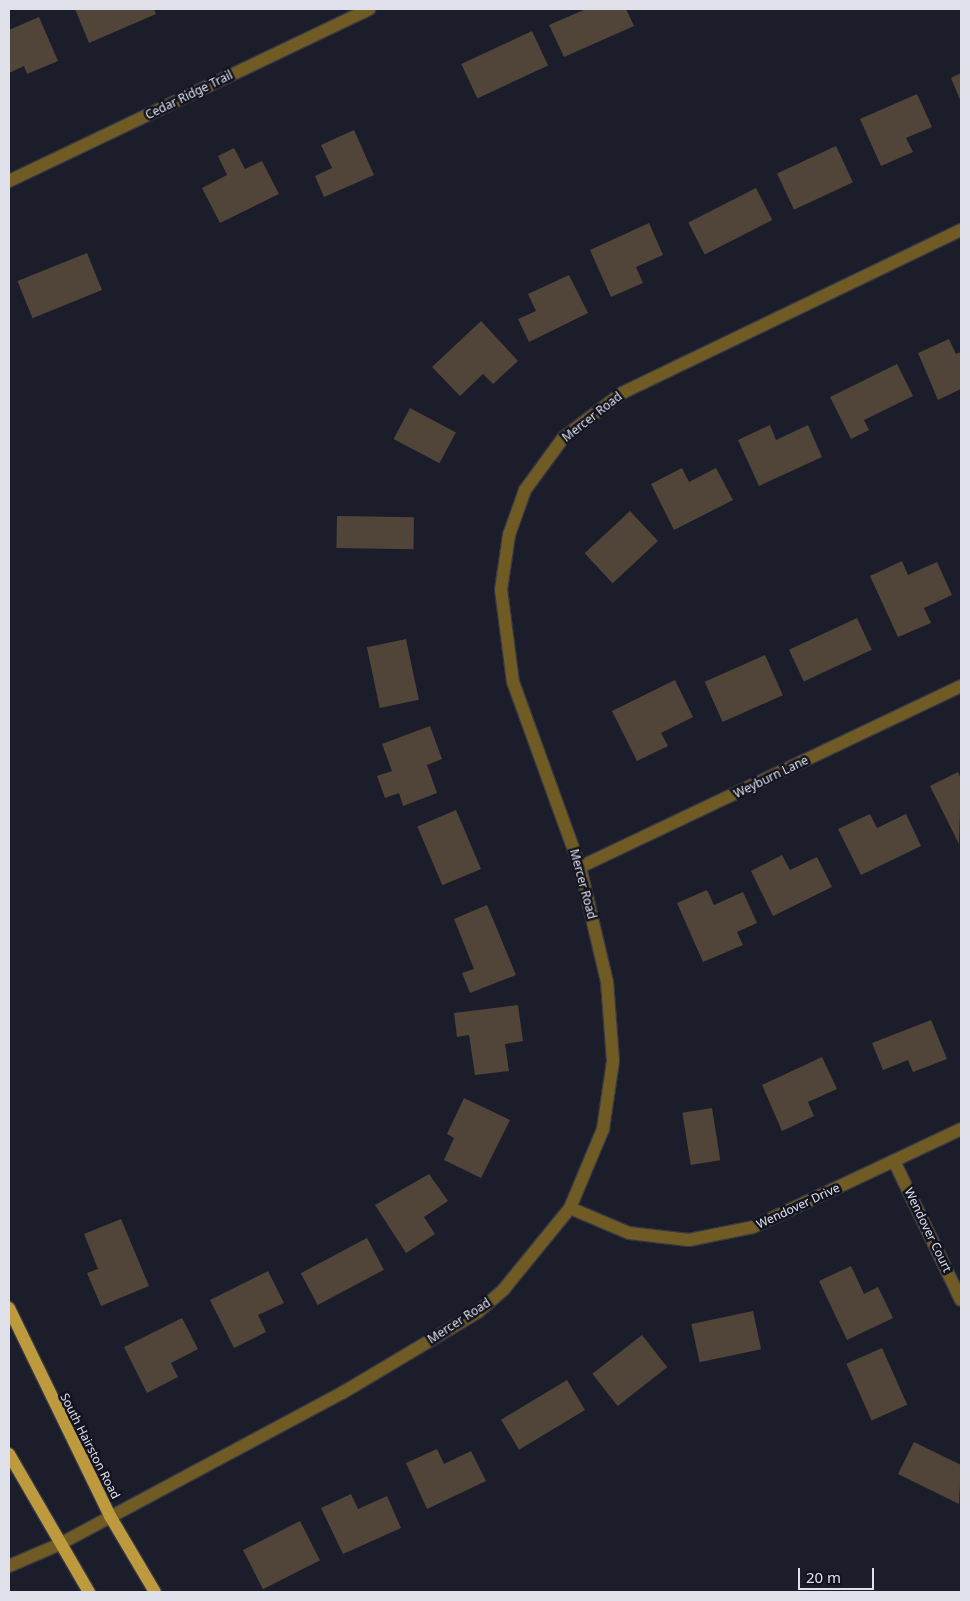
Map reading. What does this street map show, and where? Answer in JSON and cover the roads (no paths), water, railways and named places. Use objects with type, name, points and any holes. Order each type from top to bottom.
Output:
[{"type":"main road","name":"South Hairston Road","points":[[9,1308],[110,1516],[155,1592]]},
{"type":"main road","points":[[9,1454],[89,1592]]},
{"type":"street","name":"Cedar Ridge Trail","points":[[9,181],[369,9]]},
{"type":"street","name":"Mercer Road","points":[[9,1566],[60,1544],[342,1393],[478,1312],[504,1289],[570,1208],[603,1129],[613,1061],[607,982],[580,866],[513,682],[501,590],[510,535],[525,490],[563,438],[622,393],[961,230]]},
{"type":"street","name":"Weyburn Lane","points":[[580,866],[961,686]]},
{"type":"street","name":"Wendover Drive","points":[[570,1208],[629,1233],[689,1240],[753,1227],[961,1129]]},
{"type":"street","name":"Wendover Court","points":[[894,1160],[961,1300]]}]
